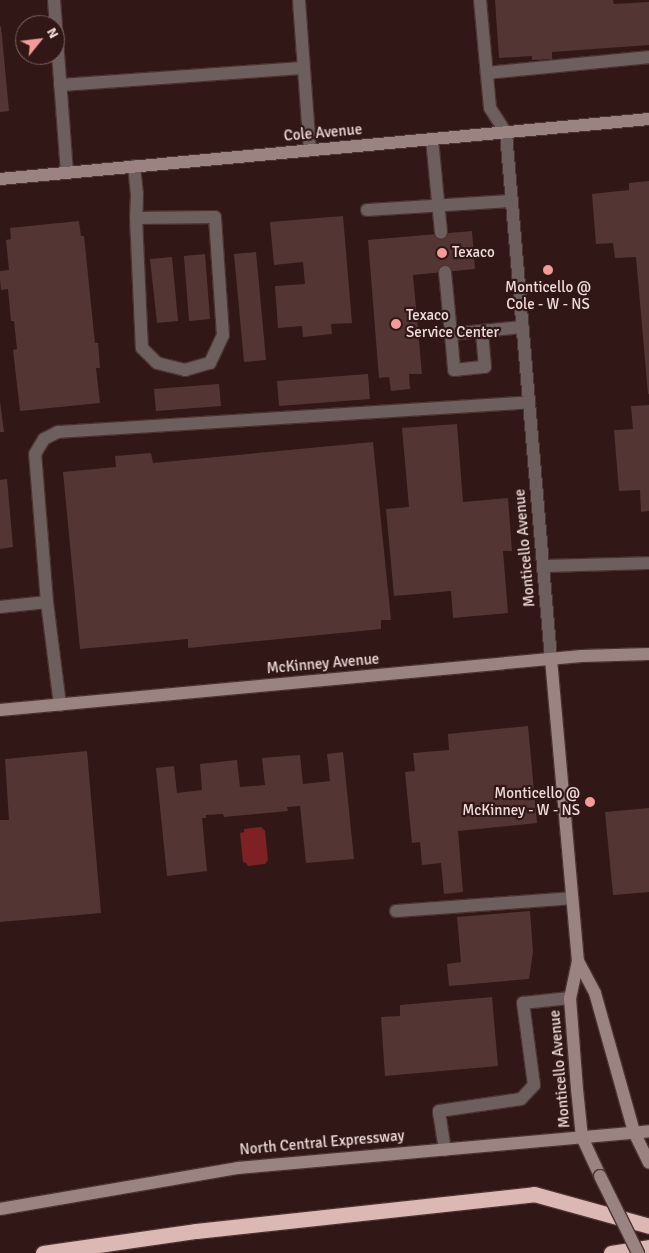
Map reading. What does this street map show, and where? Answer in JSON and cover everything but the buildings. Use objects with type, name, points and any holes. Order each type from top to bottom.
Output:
[{"type":"highway","points":[[43,1253],[196,1231],[534,1194],[649,1226]]},
{"type":"highway","points":[[611,1253],[649,1247]]},
{"type":"street","points":[[54,0],[67,172]]},
{"type":"street","points":[[480,0],[490,108],[506,133]]},
{"type":"street","points":[[299,2],[310,150]]},
{"type":"street","points":[[487,72],[649,57]]},
{"type":"street","points":[[60,85],[303,68]]},
{"type":"street","name":"Cole Avenue","points":[[0,179],[649,119]]},
{"type":"street","name":"Monticello Avenue","points":[[506,133],[578,961],[570,998],[582,1137],[638,1253]]},
{"type":"street","points":[[432,139],[441,233]]},
{"type":"street","points":[[134,166],[137,194],[136,218],[142,348],[157,363],[185,370],[210,363],[223,335],[215,216],[136,218]]},
{"type":"street","points":[[367,210],[512,201]]},
{"type":"street","points":[[445,272],[454,370],[485,367],[482,332]]},
{"type":"street","points":[[452,334],[523,327]]},
{"type":"street","points":[[60,705],[47,602],[35,454],[44,439],[58,432],[529,402]]},
{"type":"street","points":[[543,566],[649,563]]},
{"type":"street","points":[[0,607],[47,602]]},
{"type":"street","name":"McKinney Avenue","points":[[0,710],[551,659],[649,654]]},
{"type":"street","points":[[396,912],[572,898]]},
{"type":"street","name":"Monticello Avenue","points":[[578,961],[595,993],[634,1132],[649,1163]]},
{"type":"street","points":[[444,1150],[439,1111],[521,1099],[534,1085],[523,1003],[570,998]]},
{"type":"street","name":"North Central Expressway","points":[[0,1209],[238,1168],[649,1131]]},
{"type":"shaded area","points":[[261,827],[265,831],[268,860],[265,864],[248,866],[243,862],[240,833],[244,832],[244,829]]},
{"type":"place","name":"Texaco","points":[[442,253]]},
{"type":"place","name":"Monticello @ Cole - W - NS","points":[[548,270]]},
{"type":"place","name":"Texaco Service Center","points":[[396,324]]},
{"type":"place","name":"Monticello @ McKinney - W - NS","points":[[590,802]]}]
